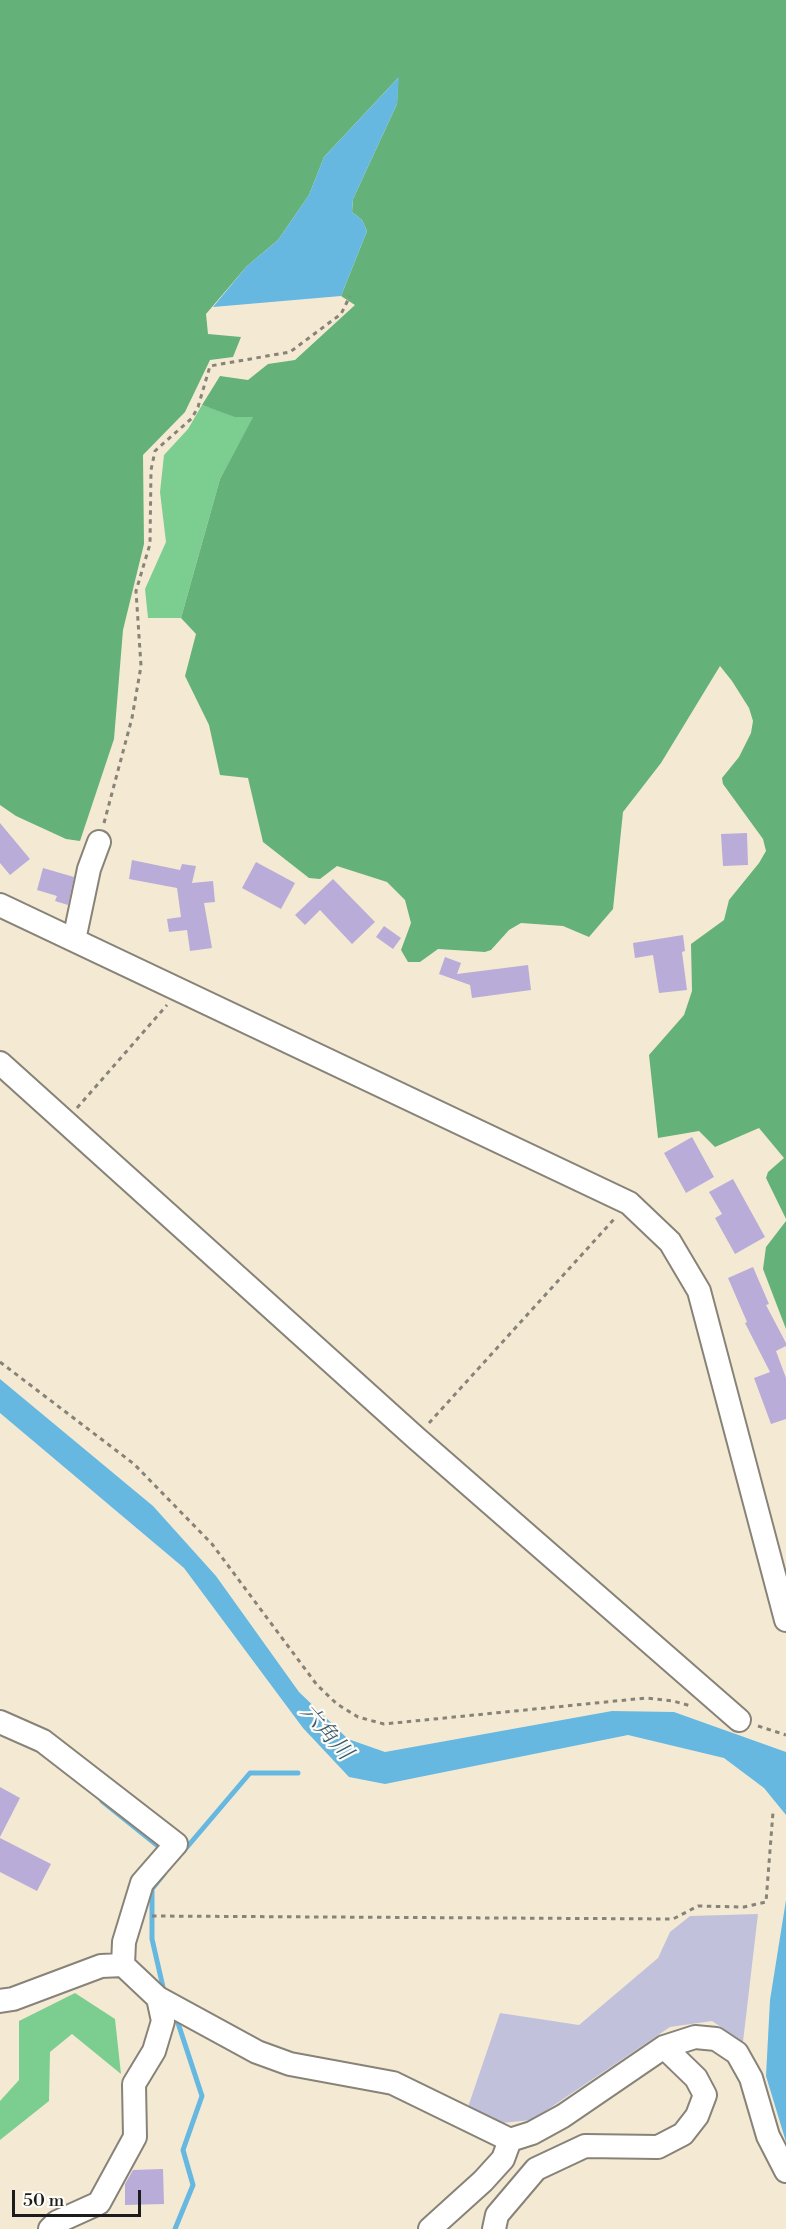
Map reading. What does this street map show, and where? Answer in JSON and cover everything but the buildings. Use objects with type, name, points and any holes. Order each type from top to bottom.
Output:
[{"type":"street","points":[[74,940],[89,869],[99,842]]},
{"type":"street","points":[[0,905],[629,1203],[670,1242],[699,1292],[786,1620]]},
{"type":"street","points":[[0,1063],[416,1438],[739,1720]]},
{"type":"street","points":[[0,1722],[44,1741],[176,1844],[142,1883],[124,1942],[123,1965]]},
{"type":"street","points":[[0,2001],[13,1999],[101,1966],[123,1965],[159,1998],[257,2052],[290,2064],[393,2083],[510,2140],[532,2133],[563,2116],[664,2047],[695,2037],[716,2039],[736,2053],[751,2078],[768,2136],[786,2171]]},
{"type":"street","points":[[50,2229],[57,2222],[99,2203],[135,2137],[134,2084],[154,2051],[163,2021],[159,1998]]},
{"type":"street","points":[[494,2229],[497,2215],[536,2169],[585,2146],[658,2147],[683,2134],[697,2116],[705,2096],[696,2078],[664,2047]]},
{"type":"street","points":[[430,2229],[483,2181],[502,2159],[510,2140]]},
{"type":"path","points":[[99,842],[132,718],[141,666],[136,591],[150,544],[151,470],[155,451],[192,418],[198,407],[210,366],[290,352],[341,314],[350,296]]},
{"type":"path","points":[[66,1121],[179,991]]},
{"type":"path","points":[[416,1438],[629,1203]]},
{"type":"path","points":[[0,1362],[134,1464],[212,1544],[317,1685],[337,1704],[358,1717],[384,1724],[646,1698],[673,1701],[695,1707]]},
{"type":"path","points":[[739,1720],[786,1735]]},
{"type":"path","points":[[159,1916],[673,1919],[698,1906],[744,1906],[766,1902],[773,1812]]},
{"type":"shaded area","points":[[758,1914],[743,2042],[712,2021],[670,2027],[532,2120],[501,2123],[468,2107],[500,2013],[579,2025],[658,1958],[670,1932],[690,1916]]},
{"type":"green space","points":[[0,0],[786,0],[786,1219],[766,1178],[768,1172],[784,1158],[759,1128],[715,1147],[699,1131],[658,1138],[649,1055],[684,1015],[692,991],[691,944],[724,920],[729,900],[766,851],[763,839],[723,784],[722,778],[739,757],[751,733],[753,721],[749,708],[720,666],[661,763],[623,812],[613,909],[589,937],[563,926],[521,923],[509,930],[491,950],[485,952],[438,949],[420,962],[408,962],[401,950],[411,923],[405,900],[387,882],[337,866],[320,879],[309,878],[263,842],[248,778],[220,775],[209,725],[185,676],[196,634],[181,618],[220,479],[253,417],[235,417],[202,405],[220,376],[248,380],[268,364],[295,360],[355,305],[341,296],[367,231],[362,220],[352,212],[353,199],[397,104],[398,78],[324,157],[309,195],[278,240],[247,266],[206,314],[208,334],[241,337],[233,357],[210,360],[185,412],[143,455],[144,544],[123,630],[114,739],[80,841],[66,839],[16,816],[0,805]]},
{"type":"green space","points":[[202,405],[235,416],[254,416],[220,479],[181,618],[148,618],[145,589],[166,542],[160,492],[164,455],[188,429]]},
{"type":"green space","points":[[786,1221],[786,1329],[763,1269],[766,1247]]},
{"type":"green space","points":[[75,1993],[115,2019],[121,2074],[72,2034],[50,2052],[49,2101],[0,2140],[0,2101],[19,2080],[19,2021]]},
{"type":"water","points":[[399,77],[397,104],[353,199],[352,212],[362,220],[367,231],[341,296],[213,307],[247,266],[278,240],[309,195],[324,157]]},
{"type":"water","name":"六角川","points":[[0,1379],[153,1506],[216,1576],[299,1692],[348,1739],[385,1752],[612,1711],[674,1712],[786,1752],[786,1815],[764,1788],[724,1758],[628,1735],[385,1784],[349,1777],[303,1728],[184,1568],[0,1413]]},
{"type":"water","points":[[786,1900],[786,2142],[766,2076],[770,2000]]},
{"type":"waterway","points":[[182,1853],[250,1773],[298,1773]]},
{"type":"waterway","points":[[102,1801],[163,1850]]},
{"type":"waterway","points":[[163,1987],[152,1939],[152,1889],[164,1874]]},
{"type":"waterway","points":[[175,2229],[193,2185],[183,2150],[202,2096],[177,2020]]}]
